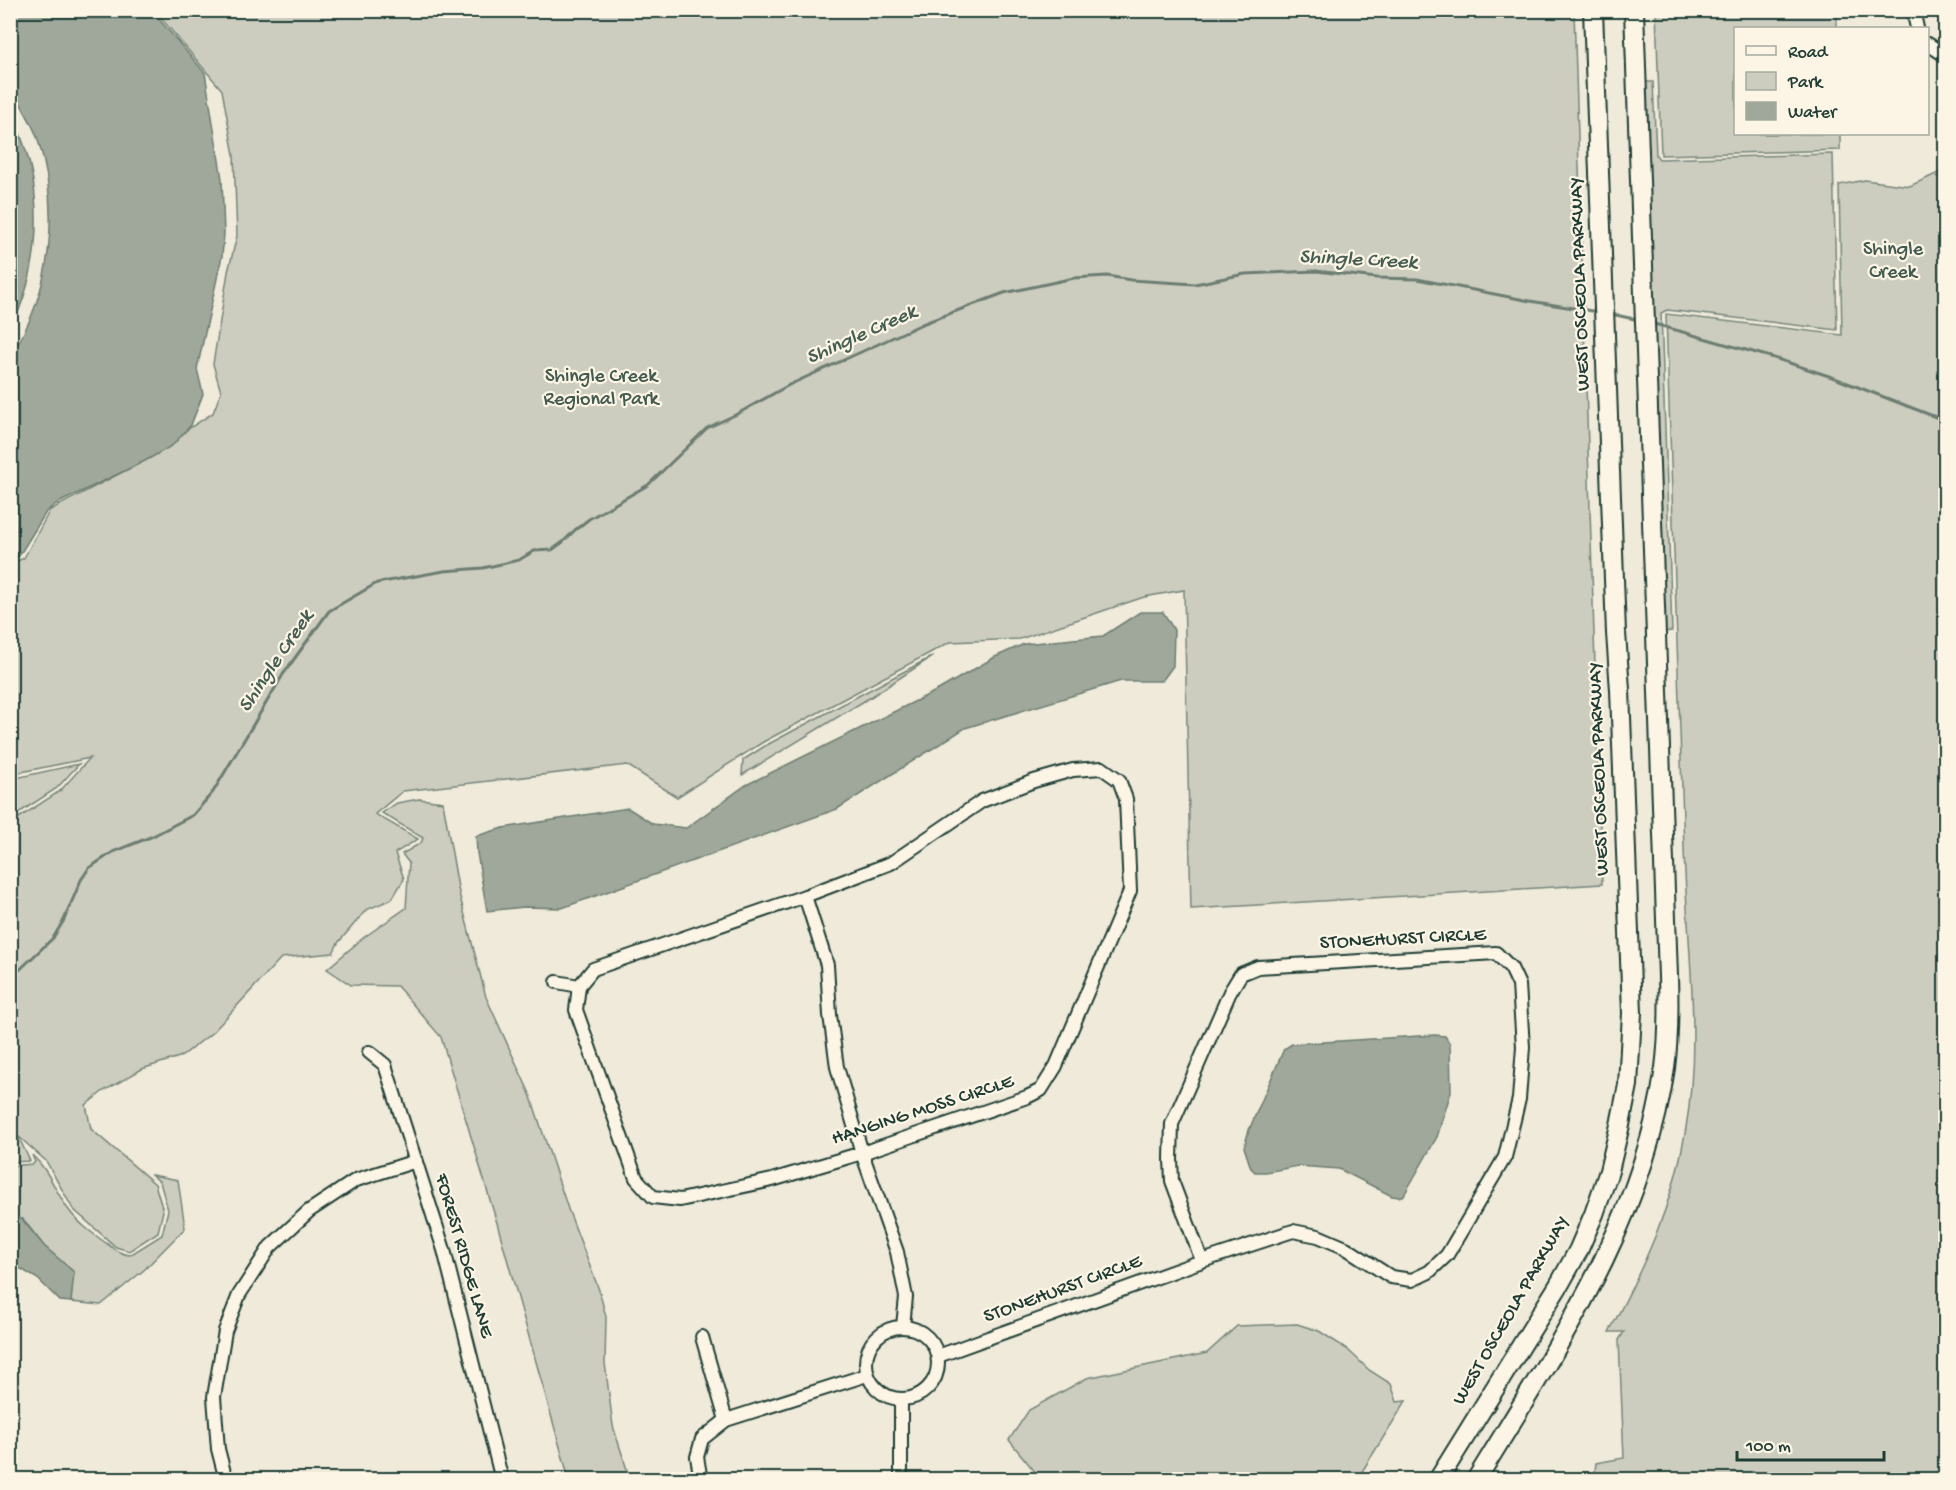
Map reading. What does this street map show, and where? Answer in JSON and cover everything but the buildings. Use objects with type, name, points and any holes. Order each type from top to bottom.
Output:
[{"type":"main road","name":"WEST OSCEOLA PARKWAY","points":[[1438,1479],[1578,1251],[1609,1171],[1628,1085],[1632,1013],[1593,10]]},
{"type":"main road","points":[[1476,1479],[1554,1352],[1601,1268],[1621,1225],[1636,1188],[1655,1123],[1665,1066],[1669,1014],[1634,10]]},
{"type":"street","points":[[1913,10],[1917,27]]},
{"type":"street","points":[[1929,45],[1946,56]]},
{"type":"street","name":"HANGING MOSS CIRCLE","points":[[1102,768],[1119,780],[1126,799],[1130,891],[1056,1066],[1041,1090],[1028,1097],[862,1153],[772,1180],[680,1200],[653,1197],[636,1178],[576,1010],[579,986],[593,969],[805,896],[891,863],[982,801],[1034,781],[1074,770],[1102,768]]},
{"type":"street","points":[[805,896],[827,965],[830,1016],[837,1067],[862,1153],[897,1252],[906,1297],[903,1326]]},
{"type":"street","name":"STONEHURST CIRCLE","points":[[938,1356],[1202,1261],[1293,1231],[1318,1236],[1346,1248],[1391,1277],[1412,1280],[1429,1272],[1447,1255],[1505,1157],[1519,1099],[1523,1047],[1519,985],[1510,968],[1496,953],[1258,967],[1241,974],[1230,992],[1172,1124],[1172,1181],[1202,1261]]},
{"type":"street","points":[[557,982],[579,986]]},
{"type":"street","name":"FOREST RIDGE LANE","points":[[369,1052],[385,1065],[444,1250],[501,1479]]},
{"type":"street","points":[[226,1479],[218,1449],[214,1397],[225,1331],[239,1295],[270,1248],[309,1211],[356,1180],[416,1161]]},
{"type":"street","points":[[903,1326],[916,1329],[926,1335],[933,1343],[938,1356],[938,1370],[935,1379],[927,1389],[915,1397],[901,1400],[890,1398],[878,1391],[867,1375],[865,1358],[869,1346],[875,1338],[891,1327],[903,1326]]},
{"type":"street","points":[[702,1337],[726,1420]]},
{"type":"street","points":[[701,1479],[697,1457],[702,1439],[726,1420],[867,1375]]},
{"type":"street","points":[[901,1400],[902,1479]]},
{"type":"green space","name":"Shingle Creek Regional Park","points":[[155,11],[1574,11],[1602,884],[1191,909],[1184,590],[1144,597],[1020,639],[950,642],[763,742],[677,797],[627,765],[403,791],[375,814],[418,839],[395,853],[404,879],[392,899],[366,910],[338,943],[333,953],[281,958],[213,1032],[182,1056],[142,1069],[102,1092],[86,1105],[91,1129],[155,1184],[163,1211],[158,1232],[129,1251],[116,1247],[73,1209],[46,1161],[18,1136],[30,1161],[11,1162],[11,823],[60,791],[90,758],[11,774],[11,564],[24,558],[50,510],[155,455],[213,413],[221,392],[213,364],[228,272],[237,236],[234,155],[222,90]]},
{"type":"green space","points":[[1656,11],[1837,11],[1837,27],[1734,27],[1734,135],[1840,135],[1840,150],[1661,155]]},
{"type":"green space","points":[[1642,82],[1653,82],[1656,155],[1659,159],[1833,154],[1837,330],[1667,310],[1661,313],[1672,631],[1662,632]]},
{"type":"green space","points":[[1945,170],[1945,1479],[1594,1479],[1596,1463],[1624,1458],[1619,1340],[1624,1332],[1609,1332],[1645,1260],[1673,1187],[1685,1134],[1690,1098],[1692,992],[1684,849],[1666,314],[1842,335],[1839,185],[1865,180],[1910,186]]},
{"type":"green space","points":[[933,656],[874,695],[742,775],[743,760],[765,746]]},
{"type":"green space","points":[[79,764],[57,788],[11,818],[11,779]]},
{"type":"green space","points":[[419,799],[443,802],[459,893],[486,997],[530,1094],[568,1209],[599,1290],[606,1317],[605,1363],[613,1426],[630,1479],[569,1479],[497,1223],[441,1037],[397,986],[351,985],[327,969],[363,938],[406,908],[409,863],[402,854],[421,843],[423,838],[382,813],[397,803]]},
{"type":"green space","points":[[32,1155],[43,1167],[63,1202],[76,1219],[120,1252],[130,1255],[162,1235],[168,1210],[160,1182],[152,1175],[178,1180],[185,1228],[144,1270],[101,1305],[71,1302],[73,1272],[44,1246],[23,1219],[11,1218],[10,1166],[33,1164],[35,1162]]},
{"type":"green space","points":[[1297,1324],[1319,1331],[1347,1349],[1369,1370],[1391,1384],[1397,1402],[1406,1401],[1358,1478],[1041,1479],[1009,1440],[1029,1410],[1087,1378],[1207,1353],[1237,1326]]},
{"type":"water","points":[[10,11],[152,11],[205,73],[222,179],[224,234],[222,256],[197,369],[203,394],[191,425],[173,445],[56,504],[46,512],[19,556],[11,560],[11,355],[36,304],[44,277],[50,221],[49,192],[37,137],[10,81]]},
{"type":"water","points":[[11,114],[30,166],[35,193],[36,221],[30,276],[11,328]]},
{"type":"water","points":[[1140,612],[1163,612],[1174,630],[1173,666],[1162,681],[1121,681],[965,728],[837,809],[562,908],[524,907],[487,911],[476,836],[503,828],[628,808],[653,824],[686,828],[746,785],[940,689],[995,657],[1024,644],[1103,636]]},
{"type":"water","points":[[1445,1036],[1450,1044],[1451,1092],[1437,1137],[1404,1195],[1392,1196],[1339,1169],[1298,1166],[1255,1172],[1251,1168],[1244,1147],[1284,1049],[1292,1044]]},
{"type":"water","points":[[11,1218],[22,1219],[44,1246],[74,1272],[71,1302],[60,1301],[38,1279],[11,1263]]},
{"type":"waterway","name":"Shingle Creek","points":[[10,979],[53,938],[89,868],[113,852],[153,836],[193,815],[213,792],[284,673],[329,611],[377,583],[444,571],[483,568],[519,560],[534,551],[552,550],[589,519],[648,485],[707,428],[789,385],[922,324],[1004,293],[1074,278],[1107,276],[1131,280],[1195,284],[1245,274],[1316,271],[1377,278],[1417,279],[1598,312]]},
{"type":"waterway","name":"Shingle Creek","points":[[1611,314],[1639,320]]},
{"type":"waterway","name":"Shingle Creek","points":[[1651,323],[1832,377],[1946,421]]}]
